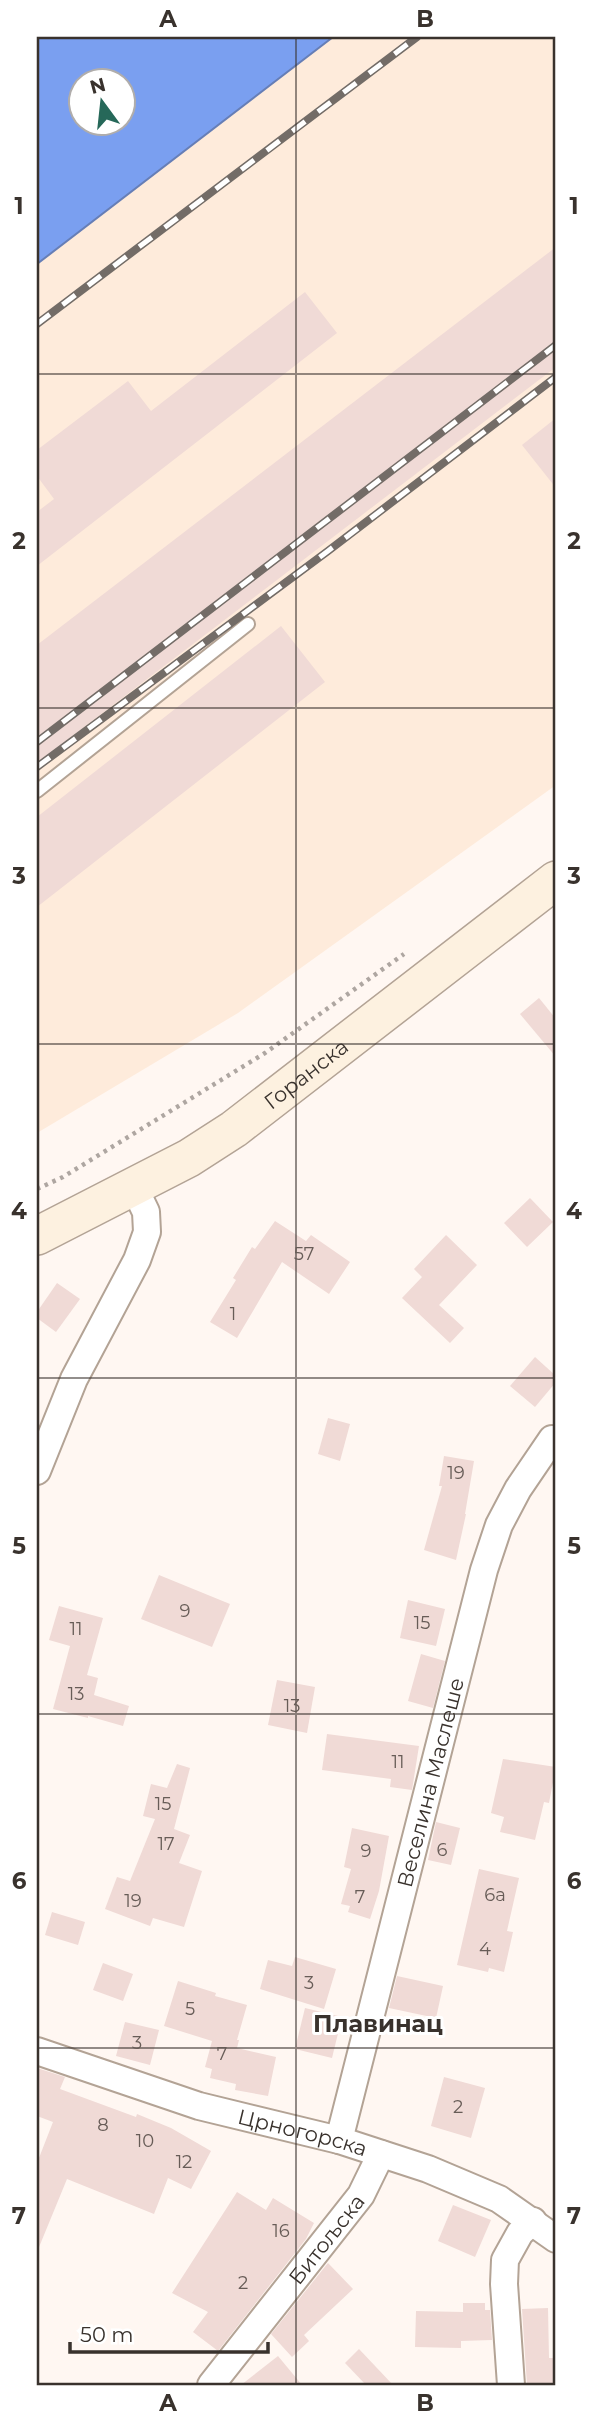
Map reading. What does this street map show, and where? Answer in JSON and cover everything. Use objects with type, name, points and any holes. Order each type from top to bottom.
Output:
[{"type":"main road","name":"Горанска","points":[[37,1236],[134,1187],[234,1129],[556,880]]},
{"type":"street","points":[[37,1471],[74,1379],[136,1259],[147,1232],[146,1212],[134,1187]]},
{"type":"street","name":"Веселина Маслеше","points":[[339,2140],[484,1570],[505,1513],[552,1438]]},
{"type":"street","name":"Црногорска","points":[[37,2051],[199,2106],[339,2140],[465,2182],[499,2199],[556,2239]]},
{"type":"street","name":"Битољска","points":[[211,2385],[361,2195],[381,2154]]},
{"type":"street","points":[[511,2385],[504,2284],[506,2260],[520,2233],[533,2221]]},
{"type":"lane","points":[[37,791],[248,624]]},
{"type":"path","points":[[37,1189],[63,1177],[265,1053],[407,953]]},
{"type":"shaded area","points":[[333,37],[556,37],[556,785],[238,1013],[37,1133],[37,264]]},
{"type":"water","points":[[37,37],[333,37],[37,264]]},
{"type":"building","points":[[556,247],[556,367],[37,763],[37,645]]},
{"type":"building","points":[[305,292],[337,333],[37,566],[37,512],[54,499],[37,476],[37,450],[128,381],[151,411]]},
{"type":"building","points":[[556,418],[556,488],[522,445]]},
{"type":"building","points":[[281,626],[325,682],[37,907],[37,817]]},
{"type":"building","points":[[539,998],[556,1019],[556,1057],[520,1014]]},
{"type":"building","points":[[530,1198],[553,1222],[527,1247],[504,1223]]},
{"type":"building","points":[[275,1221],[306,1241],[311,1235],[350,1262],[329,1294],[282,1262],[237,1338],[210,1322],[236,1280],[233,1278],[252,1247],[255,1249]]},
{"type":"building","points":[[446,1235],[477,1265],[439,1305],[464,1328],[450,1343],[402,1298],[422,1277],[414,1269]]},
{"type":"building","points":[[57,1283],[80,1299],[56,1332],[37,1318],[37,1312]]},
{"type":"building","points":[[535,1357],[556,1376],[556,1382],[535,1407],[510,1386]]},
{"type":"building","points":[[328,1418],[350,1424],[340,1461],[318,1454]]},
{"type":"building","points":[[444,1456],[474,1461],[456,1560],[424,1550],[442,1486],[439,1486]]},
{"type":"building","points":[[159,1575],[230,1604],[212,1647],[141,1619]]},
{"type":"building","points":[[408,1600],[445,1609],[436,1646],[400,1638]]},
{"type":"building","points":[[59,1606],[103,1618],[87,1675],[98,1678],[94,1695],[129,1706],[123,1726],[53,1709],[70,1646],[49,1640]]},
{"type":"building","points":[[421,1654],[445,1661],[433,1708],[408,1701]]},
{"type":"building","points":[[277,1680],[315,1687],[307,1733],[268,1725]]},
{"type":"building","points":[[327,1734],[419,1746],[412,1790],[390,1787],[391,1779],[322,1770]]},
{"type":"building","points":[[503,1759],[556,1767],[549,1803],[544,1802],[535,1840],[500,1832],[504,1817],[491,1813]]},
{"type":"building","points":[[177,1764],[190,1768],[174,1829],[190,1835],[179,1863],[202,1871],[184,1927],[153,1918],[150,1926],[105,1909],[117,1877],[130,1881],[155,1819],[143,1816],[151,1784],[167,1788]]},
{"type":"building","points":[[436,1822],[460,1828],[451,1865],[428,1860]]},
{"type":"building","points":[[352,1828],[389,1836],[379,1891],[370,1919],[348,1912],[350,1906],[341,1904],[351,1869],[344,1867]]},
{"type":"building","points":[[479,1869],[519,1878],[507,1931],[513,1932],[504,1972],[489,1968],[488,1972],[457,1965]]},
{"type":"building","points":[[52,1912],[85,1922],[78,1945],[45,1935]]},
{"type":"building","points":[[295,1957],[336,1969],[324,2009],[260,1989],[268,1960],[292,1966]]},
{"type":"building","points":[[103,1963],[133,1974],[123,2001],[93,1990]]},
{"type":"building","points":[[397,1976],[443,1986],[436,2018],[389,2008]]},
{"type":"building","points":[[178,1981],[247,2005],[237,2048],[276,2057],[268,2096],[235,2090],[236,2084],[210,2078],[212,2069],[205,2067],[212,2041],[164,2026]]},
{"type":"building","points":[[305,2008],[342,2017],[332,2058],[295,2049]]},
{"type":"building","points":[[125,2022],[159,2030],[150,2065],[116,2056]]},
{"type":"building","points":[[37,2068],[65,2077],[60,2089],[136,2117],[137,2114],[171,2128],[211,2151],[191,2189],[168,2178],[154,2214],[67,2179],[37,2252],[37,2163],[53,2122],[37,2116]]},
{"type":"building","points":[[444,2077],[485,2088],[471,2138],[431,2126]]},
{"type":"building","points":[[237,2192],[266,2210],[273,2198],[314,2223],[306,2239],[218,2351],[193,2332],[208,2312],[172,2293]]},
{"type":"building","points":[[453,2205],[491,2220],[475,2257],[438,2241]]},
{"type":"building","points":[[328,2263],[353,2289],[304,2335],[309,2341],[292,2357],[271,2334]]},
{"type":"building","points":[[463,2303],[485,2303],[485,2310],[490,2310],[492,2340],[461,2341],[461,2348],[415,2347],[416,2311],[463,2312]]},
{"type":"building","points":[[548,2308],[549,2358],[556,2358],[556,2385],[527,2385],[522,2309]]},
{"type":"building","points":[[359,2349],[393,2385],[366,2385],[345,2363]]},
{"type":"building","points":[[278,2356],[302,2385],[241,2385]]},
{"type":"railway","points":[[37,324],[417,37]]},
{"type":"railway","points":[[37,742],[556,345]]},
{"type":"railway","points":[[37,767],[328,551],[556,377]]},
{"type":"district","name":"Плавинац","points":[[378,2023]]}]
